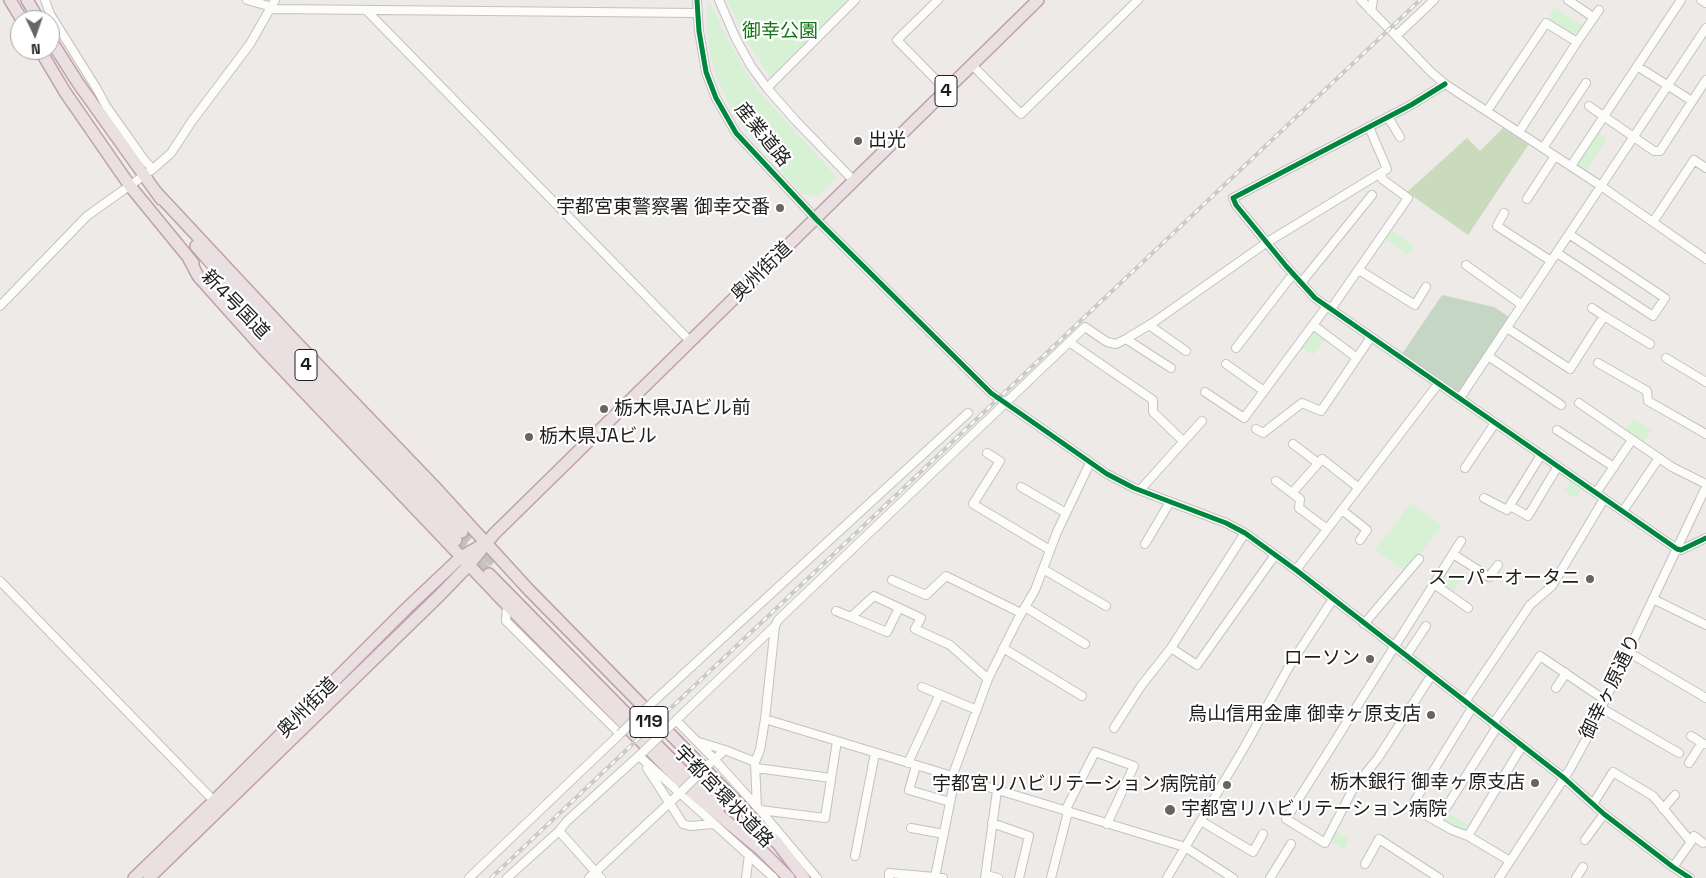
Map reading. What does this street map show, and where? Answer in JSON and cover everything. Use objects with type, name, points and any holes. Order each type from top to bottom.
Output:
[{"type":"highway","name":"奥州街道","points":[[149,878],[218,805],[465,561],[486,543],[1038,0]]},
{"type":"highway","name":"新4号国道","points":[[46,60],[65,92],[130,186],[189,259],[459,536],[186,234],[157,193],[149,173],[78,83],[60,55]]},
{"type":"highway","points":[[157,193],[534,595],[783,850],[803,878]]},
{"type":"highway","points":[[189,259],[198,276],[267,353],[507,605],[690,791],[761,850]]},
{"type":"highway","name":"宇都宮環状道路","points":[[789,878],[493,570],[803,878]]},
{"type":"highway","name":"奥州街道","points":[[134,878],[218,805]]},
{"type":"street","points":[[45,0],[50,14],[106,106],[145,160],[149,173]]},
{"type":"street","points":[[247,0],[273,5],[367,11],[697,13]]},
{"type":"street","name":"産業道路","points":[[698,0],[697,13],[700,45],[706,72],[716,98],[729,122],[758,157],[816,219],[991,393],[1107,474],[1140,490],[1226,522],[1245,533],[1296,570],[1564,778],[1604,814],[1690,878]]},
{"type":"street","points":[[719,0],[736,39],[751,66],[767,88],[854,181]]},
{"type":"street","points":[[767,88],[855,0]]},
{"type":"street","points":[[938,0],[896,40],[946,90]]},
{"type":"street","points":[[972,65],[1021,114],[1138,0]]},
{"type":"street","points":[[1361,0],[1445,84],[1601,186],[1706,259]]},
{"type":"street","points":[[1371,11],[1373,0]]},
{"type":"street","points":[[1396,36],[1434,0]]},
{"type":"street","points":[[1568,0],[1593,18]]},
{"type":"street","points":[[1570,166],[1681,0]]},
{"type":"street","points":[[1702,0],[1706,3]]},
{"type":"street","points":[[0,306],[88,216],[149,173],[171,153],[192,121],[250,44],[273,5]]},
{"type":"street","points":[[1519,132],[1599,10]]},
{"type":"street","points":[[367,11],[690,342]]},
{"type":"street","points":[[1487,111],[1546,23],[1577,42]]},
{"type":"street","points":[[1460,398],[1706,28]]},
{"type":"street","points":[[1637,66],[1692,101]]},
{"type":"street","points":[[1589,106],[1654,151],[1660,151],[1706,80]]},
{"type":"street","points":[[1543,148],[1586,83]]},
{"type":"street","points":[[1445,84],[1411,105],[1233,198],[1236,206],[1314,298],[1677,549],[1681,550],[1706,538]]},
{"type":"street","points":[[1388,117],[1400,137]]},
{"type":"street","points":[[507,878],[641,754],[775,626],[778,620],[1085,328],[1107,342],[1116,344],[1126,339],[1266,243],[1388,169],[1369,127]]},
{"type":"street","points":[[1527,199],[1555,156]]},
{"type":"street","points":[[1653,222],[1694,160],[1706,168]]},
{"type":"street","points":[[1205,392],[1244,418],[1313,325],[1359,270],[1408,198],[1382,179],[1381,173]]},
{"type":"street","points":[[1301,284],[1372,195]]},
{"type":"street","points":[[1504,213],[1497,226],[1551,261]]},
{"type":"street","points":[[1557,253],[1652,316],[1665,298],[1570,234]]},
{"type":"street","points":[[1466,265],[1522,305]]},
{"type":"street","points":[[1359,270],[1415,305],[1426,287]]},
{"type":"street","points":[[1236,348],[1293,274]]},
{"type":"street","points":[[1592,308],[1650,344]]},
{"type":"street","points":[[1507,328],[1570,369],[1604,316]]},
{"type":"street","points":[[1149,325],[1186,351]]},
{"type":"street","points":[[1313,325],[1357,358]]},
{"type":"street","points":[[1256,429],[1263,433],[1302,403],[1321,411],[1371,337]]},
{"type":"street","points":[[1126,339],[1171,368]]},
{"type":"street","points":[[1069,342],[1153,400],[1153,412],[1183,441]]},
{"type":"street","points":[[1488,356],[1561,405]]},
{"type":"street","points":[[1666,358],[1706,382]]},
{"type":"street","points":[[1598,363],[1647,391],[1648,401],[1706,434]]},
{"type":"street","points":[[1226,364],[1264,391]]},
{"type":"street","points":[[1296,570],[1438,384]]},
{"type":"street","points":[[1579,403],[1672,467],[1706,486]]},
{"type":"street","points":[[469,878],[654,702],[968,413]]},
{"type":"street","points":[[1140,490],[1202,421]]},
{"type":"street","points":[[1465,468],[1495,422]]},
{"type":"street","points":[[1557,430],[1614,467]]},
{"type":"street","points":[[1596,493],[1632,440]]},
{"type":"street","points":[[1293,444],[1318,463]]},
{"type":"street","points":[[987,453],[1000,461],[973,504],[1050,550]]},
{"type":"street","points":[[1484,498],[1507,510],[1542,455]]},
{"type":"street","points":[[1623,511],[1659,458]]},
{"type":"street","points":[[1292,493],[1322,459],[1358,488]]},
{"type":"street","points":[[889,878],[889,873],[939,878],[944,834],[954,778],[977,710],[1003,648],[1035,590],[1066,513],[1090,463]]},
{"type":"street","points":[[1510,506],[1528,516],[1558,466]]},
{"type":"street","points":[[1276,481],[1300,499],[1299,508],[1327,529]]},
{"type":"street","name":"御幸ヶ原通り","points":[[1499,878],[1575,760],[1706,486]]},
{"type":"street","points":[[1021,487],[1066,513]]},
{"type":"street","points":[[1466,702],[1530,605],[1552,586],[1604,499]]},
{"type":"street","points":[[1145,544],[1170,502]]},
{"type":"street","points":[[1342,510],[1367,530],[1360,540]]},
{"type":"street","points":[[1114,728],[1141,686],[1170,648],[1245,533]]},
{"type":"street","points":[[1431,676],[1378,758],[1353,789],[1325,842],[1286,819],[1460,542]]},
{"type":"street","points":[[1170,648],[1197,665],[1275,554]]},
{"type":"street","points":[[1453,554],[1489,577],[1498,564]]},
{"type":"street","points":[[1364,624],[1419,558]]},
{"type":"street","points":[[1043,569],[1106,606]]},
{"type":"street","points":[[892,580],[926,595],[946,576],[1023,610],[1085,644]]},
{"type":"street","points":[[0,582],[218,805]]},
{"type":"street","points":[[1434,584],[1468,608]]},
{"type":"street","points":[[851,617],[874,596],[921,618],[916,629],[950,645],[988,680]]},
{"type":"street","points":[[1167,878],[1290,665],[1333,599]]},
{"type":"street","points":[[1653,599],[1706,625]]},
{"type":"street","points":[[507,605],[506,621],[620,734]]},
{"type":"street","points":[[836,611],[887,632],[899,608]]},
{"type":"street","points":[[758,809],[756,765],[765,719],[775,626]]},
{"type":"street","points":[[1406,656],[1426,626]]},
{"type":"street","points":[[1003,648],[1082,696]]},
{"type":"street","points":[[1628,652],[1706,698]]},
{"type":"street","points":[[1438,822],[1495,725],[1540,656],[1605,700]]},
{"type":"street","points":[[1556,688],[1566,673]]},
{"type":"street","points":[[922,687],[977,710]]},
{"type":"street","points":[[940,694],[912,765],[910,790],[950,802]]},
{"type":"street","points":[[1472,708],[1411,807],[1452,830],[1468,836],[1510,861]]},
{"type":"street","points":[[1601,708],[1678,753]]},
{"type":"street","points":[[765,719],[1185,847],[1233,878]]},
{"type":"street","points":[[674,722],[697,741],[712,762],[758,809],[816,878]]},
{"type":"street","points":[[1689,763],[1704,744],[1691,736]]},
{"type":"street","points":[[697,741],[725,750],[756,765],[831,778]]},
{"type":"street","points":[[758,809],[825,818],[837,741]]},
{"type":"street","points":[[1468,836],[1522,746]]},
{"type":"street","points":[[589,878],[599,875],[680,792],[725,750]]},
{"type":"street","points":[[1051,878],[1067,812],[1095,752],[1134,766],[1107,824]]},
{"type":"street","points":[[855,856],[875,753]]},
{"type":"street","points":[[641,754],[713,824],[774,878]]},
{"type":"street","points":[[641,754],[680,820],[686,826],[713,824]]},
{"type":"street","points":[[1592,804],[1613,772],[1653,796],[1691,842]]},
{"type":"street","points":[[997,790],[986,876],[998,878]]},
{"type":"street","points":[[1663,808],[1675,795]]},
{"type":"street","points":[[1585,840],[1604,814]]},
{"type":"street","points":[[1201,821],[1252,852],[1263,834]]},
{"type":"street","points":[[992,823],[1029,836],[1020,878]]},
{"type":"street","points":[[912,828],[944,834]]},
{"type":"street","points":[[559,831],[599,875]]},
{"type":"street","points":[[1674,867],[1694,836],[1703,843]]},
{"type":"street","points":[[1365,864],[1379,839],[1439,878]]},
{"type":"street","points":[[1270,878],[1291,844]]},
{"type":"street","points":[[746,878],[749,855]]},
{"type":"street","points":[[1576,878],[1583,867]]},
{"type":"green space","name":"御幸公園","points":[[727,0],[856,0],[780,78],[771,78],[746,39]]},
{"type":"green space","points":[[707,2],[710,2],[738,59],[756,88],[835,175],[836,179],[817,196],[802,194],[751,138],[731,109],[717,79],[710,54],[707,31]]},
{"type":"green space","points":[[1554,8],[1583,26],[1578,35],[1574,36],[1548,19]]},
{"type":"green space","points":[[1503,128],[1529,144],[1468,235],[1407,192],[1467,138],[1480,151]]},
{"type":"green space","points":[[1596,131],[1607,139],[1585,172],[1574,164]]},
{"type":"green space","points":[[1389,229],[1414,246],[1408,255],[1384,239]]},
{"type":"green space","points":[[1442,295],[1494,307],[1509,317],[1461,391],[1453,390],[1402,354]]},
{"type":"green space","points":[[1315,328],[1327,337],[1313,355],[1300,348]]},
{"type":"green space","points":[[1633,419],[1651,430],[1643,442],[1628,432],[1627,428]]},
{"type":"green space","points":[[1571,481],[1582,488],[1576,498],[1564,491]]},
{"type":"green space","points":[[1411,503],[1442,525],[1406,572],[1375,550]]},
{"type":"green space","points":[[1446,571],[1460,580],[1452,593],[1440,586],[1439,583]]},
{"type":"green space","points":[[1448,813],[1470,826],[1464,830],[1447,822]]},
{"type":"green space","points":[[1334,831],[1349,839],[1344,849],[1332,842],[1331,837]]},
{"type":"tunnel","points":[[462,532],[497,565]]},
{"type":"tunnel","points":[[456,540],[489,574]]},
{"type":"railway","points":[[491,878],[1420,0]]},
{"type":"cycle path","points":[[697,0],[699,31],[706,72],[716,98],[736,133],[816,219],[991,393],[1107,474],[1134,488],[1226,523],[1245,533],[1296,570],[1564,778],[1604,814],[1690,878]]},
{"type":"cycle path","points":[[1445,84],[1411,105],[1233,198],[1236,205],[1315,298],[1677,549],[1681,550],[1706,538]]},
{"type":"place","name":"出光","points":[[858,141]]},
{"type":"place","name":"宇都宮東警察署 御幸交番","points":[[780,208]]},
{"type":"place","name":"栃木県JAビル前","points":[[604,409]]},
{"type":"place","name":"栃木県JAビル","points":[[529,437]]},
{"type":"place","name":"スーパーオータニ","points":[[1590,579]]},
{"type":"place","name":"ローソン","points":[[1370,659]]},
{"type":"place","name":"烏山信用金庫 御幸ヶ原支店","points":[[1431,715]]},
{"type":"place","name":"栃木銀行 御幸ヶ原支店","points":[[1535,783]]},
{"type":"place","name":"宇都宮リハビリテーション病院前","points":[[1227,785]]},
{"type":"place","name":"宇都宮リハビリテーション病院","points":[[1170,810]]}]
